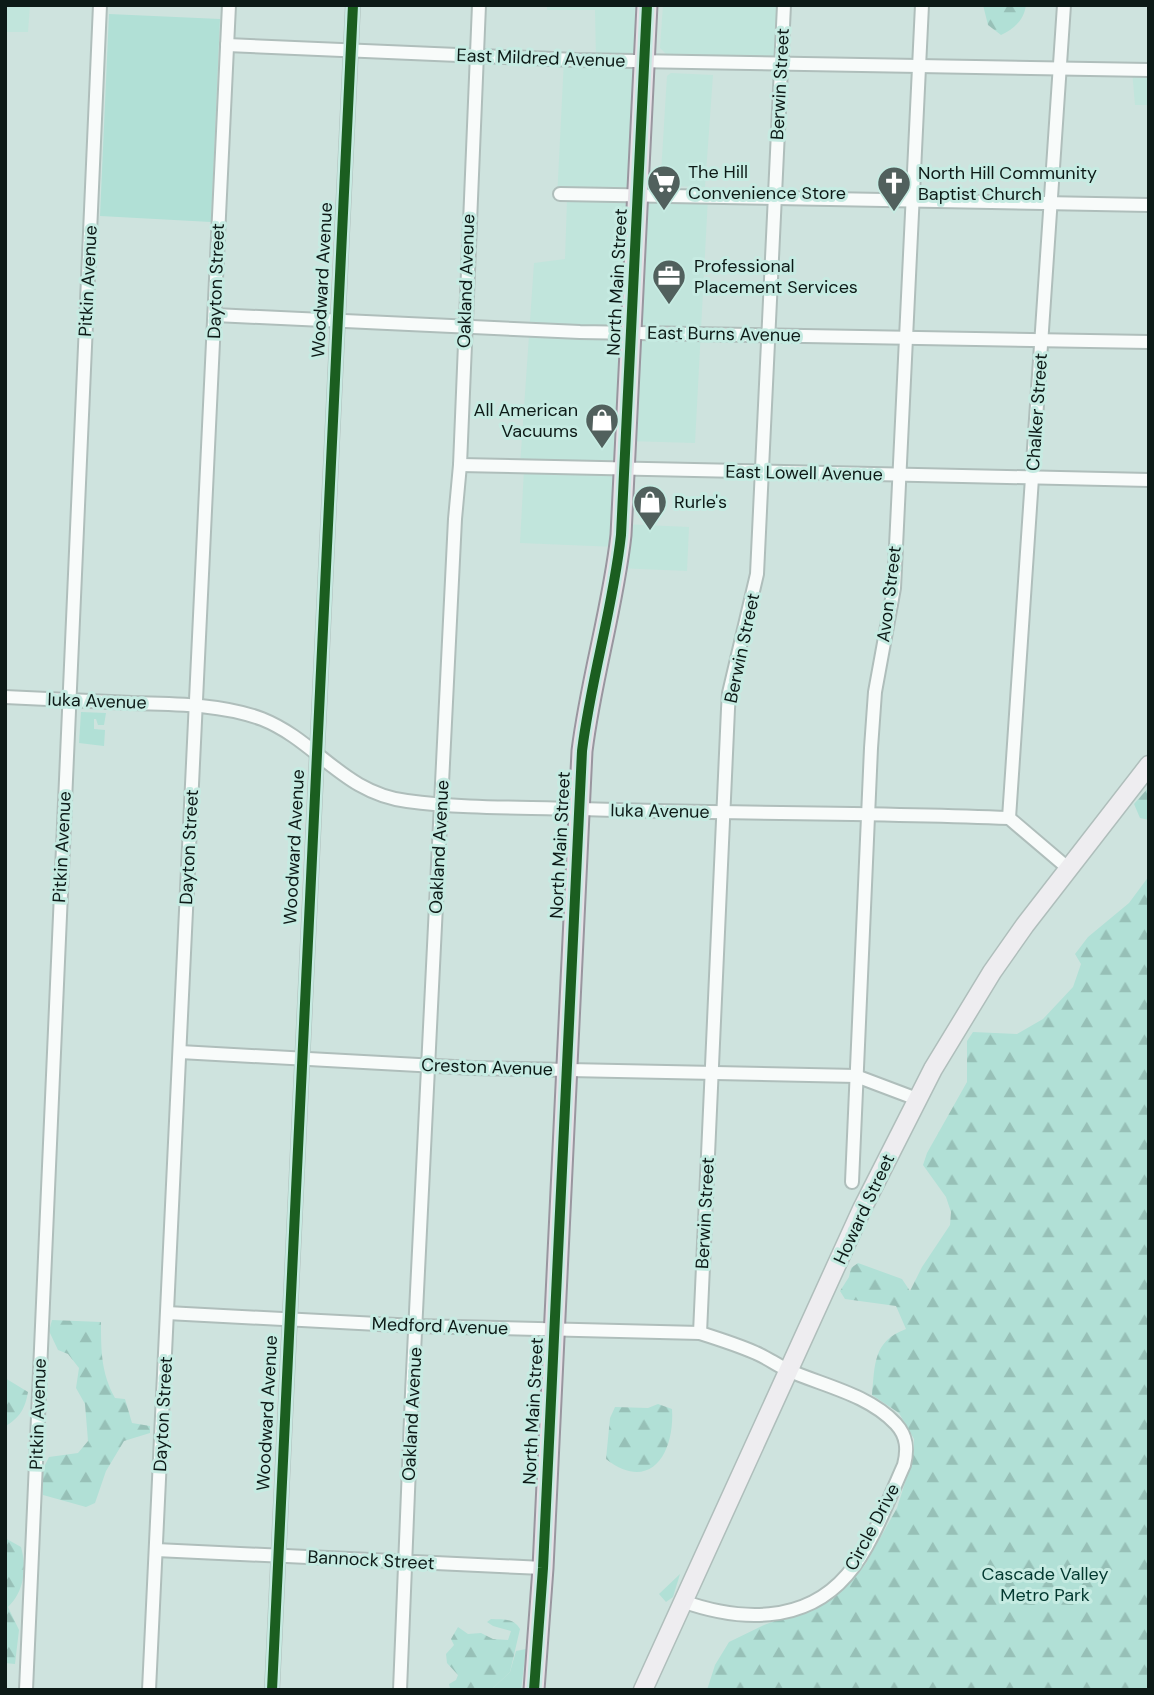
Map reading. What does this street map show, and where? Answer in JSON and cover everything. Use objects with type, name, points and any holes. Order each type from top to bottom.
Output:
[{"type":"main road","name":"North Main Street","points":[[534,1690],[543,1568],[579,809],[585,727],[619,559],[626,470],[647,5]]},
{"type":"main road","name":"Howard Street","points":[[643,1690],[862,1209],[917,1099],[992,972],[1025,925],[1149,765]]},
{"type":"street","name":"Pitkin Avenue","points":[[26,1690],[100,5]]},
{"type":"street","name":"Dayton Street","points":[[149,1690],[229,5]]},
{"type":"street","name":"Woodward Avenue","points":[[272,1690],[353,5]]},
{"type":"street","name":"Oakland Avenue","points":[[400,1690],[428,1066],[455,519],[460,465],[479,5]]},
{"type":"street","name":"Berwin Street","points":[[700,1333],[729,693],[756,582],[784,5]]},
{"type":"street","name":"Avon Street","points":[[852,1182],[874,692],[894,588],[922,5]]},
{"type":"street","name":"Chalker Street","points":[[1009,818],[1064,5]]},
{"type":"street","name":"East Mildred Avenue","points":[[227,45],[476,57],[1149,70]]},
{"type":"street","points":[[560,194],[1149,205]]},
{"type":"street","name":"East Burns Avenue","points":[[215,315],[769,336],[1149,342]]},
{"type":"street","name":"East Lowell Avenue","points":[[460,465],[1149,480]]},
{"type":"street","name":"Iuka Avenue","points":[[5,697],[195,706],[240,712],[287,732],[342,776],[373,793],[405,801],[441,805],[579,809],[1009,818]]},
{"type":"street","points":[[1009,818],[1069,869]]},
{"type":"street","name":"Creston Avenue","points":[[180,1052],[428,1066],[856,1076],[917,1099]]},
{"type":"street","name":"Medford Avenue","points":[[167,1313],[416,1326],[700,1333],[735,1344],[790,1371]]},
{"type":"street","name":"Circle Drive","points":[[682,1601],[730,1615],[779,1614],[803,1606],[828,1592],[848,1575],[904,1465],[907,1449],[902,1432],[896,1424],[877,1409],[845,1392],[790,1371]]},
{"type":"street","name":"Bannock Street","points":[[156,1550],[543,1568]]},
{"type":"shaded area","points":[[5,5],[30,5],[28,32],[5,32]]},
{"type":"shaded area","points":[[547,5],[647,5],[639,197],[708,197],[695,443],[627,441],[626,470],[520,466],[534,263],[565,259],[567,200],[557,199],[564,59],[596,60],[595,10],[547,10]]},
{"type":"shaded area","points":[[663,5],[779,5],[776,56],[773,59],[669,57],[660,48]]},
{"type":"shaded area","points":[[1132,70],[1149,70],[1149,105],[1135,105]]},
{"type":"shaded area","points":[[671,73],[713,75],[705,187],[664,186],[661,173],[667,76]]},
{"type":"shaded area","points":[[524,469],[623,472],[617,547],[520,543]]},
{"type":"shaded area","points":[[622,524],[689,527],[687,571],[617,568]]},
{"type":"green space","points":[[983,5],[1026,5],[1018,23],[1001,35],[988,25]]},
{"type":"green space","points":[[109,14],[220,19],[211,222],[100,216]]},
{"type":"green space","points":[[81,712],[106,713],[104,725],[98,725],[94,719],[94,729],[105,730],[104,746],[79,743]]},
{"type":"green space","points":[[1149,787],[1149,820],[1140,818],[1134,804]]},
{"type":"green space","name":"Cascade Valley Metro Park","points":[[1149,876],[1149,1690],[707,1690],[715,1665],[729,1642],[764,1625],[822,1603],[865,1565],[897,1508],[913,1457],[914,1439],[899,1413],[872,1395],[875,1364],[882,1347],[895,1334],[906,1329],[896,1306],[845,1299],[840,1291],[851,1268],[858,1263],[902,1279],[910,1291],[922,1267],[950,1225],[951,1212],[946,1197],[923,1165],[967,1082],[967,1041],[973,1032],[1017,1034],[1043,1019],[1073,987],[1081,964],[1075,954],[1088,937],[1129,903]]},
{"type":"green space","points":[[52,1320],[101,1322],[103,1361],[110,1389],[115,1398],[125,1399],[132,1423],[150,1426],[150,1433],[124,1441],[106,1471],[95,1503],[86,1507],[43,1495],[42,1471],[49,1457],[78,1453],[88,1441],[85,1404],[76,1388],[79,1368],[68,1354],[58,1350],[49,1331]]},
{"type":"green space","points":[[5,1378],[28,1392],[21,1412],[5,1429]]},
{"type":"green space","points":[[658,1404],[672,1409],[672,1425],[664,1453],[657,1463],[647,1470],[636,1472],[622,1469],[606,1459],[610,1418],[615,1407],[648,1408]]},
{"type":"green space","points":[[5,1538],[21,1547],[24,1563],[21,1587],[8,1607],[19,1630],[15,1664],[5,1663]]},
{"type":"green space","points":[[680,1574],[673,1597],[666,1602],[659,1594]]},
{"type":"green space","points":[[491,1619],[511,1621],[520,1629],[510,1672],[491,1690],[448,1690],[449,1684],[456,1680],[458,1675],[447,1663],[446,1654],[454,1645],[451,1639],[458,1627],[468,1634],[481,1633],[493,1639],[508,1640],[511,1631],[487,1622]]},
{"type":"green space","points":[[526,1649],[521,1690],[491,1690],[510,1672],[516,1651]]},
{"type":"cycle path","points":[[272,1690],[353,5]]},
{"type":"cycle path","points":[[534,1690],[543,1568],[582,751],[621,535],[647,5]]},
{"type":"place","name":"The Hill Convenience Store","points":[[664,212]]},
{"type":"place","name":"North Hill Community Baptist Church","points":[[894,213]]},
{"type":"place","name":"Professional Placement Services","points":[[669,306]]},
{"type":"place","name":"All American Vacuums","points":[[602,450]]},
{"type":"place","name":"Rurle's","points":[[650,532]]}]
